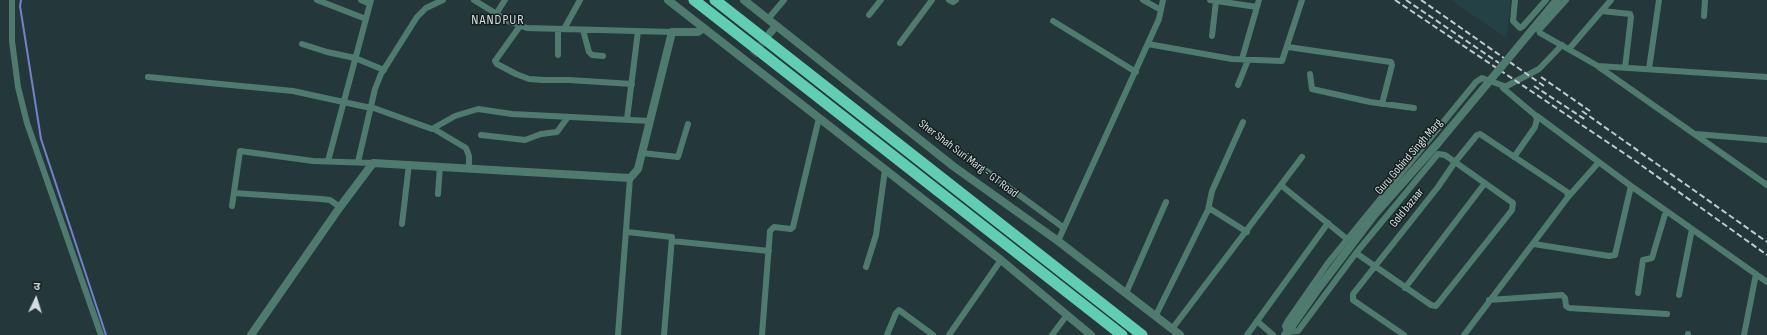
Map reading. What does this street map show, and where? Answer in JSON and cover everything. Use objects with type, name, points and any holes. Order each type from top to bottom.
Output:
[{"type":"highway","points":[[694,0],[1122,335]]},
{"type":"highway","points":[[715,0],[1142,335]]},
{"type":"street","points":[[12,0],[12,41],[18,87],[27,123],[101,335]]},
{"type":"street","points":[[317,0],[366,19]]},
{"type":"street","points":[[328,162],[370,2],[361,0]]},
{"type":"street","points":[[358,162],[377,82],[417,17],[426,8],[443,0]]},
{"type":"street","points":[[474,0],[496,14],[520,26],[533,29],[698,32],[704,28]]},
{"type":"street","points":[[496,14],[505,0]]},
{"type":"street","points":[[558,55],[561,29],[580,0]]},
{"type":"street","points":[[668,0],[1001,260],[1091,335]]},
{"type":"street","name":"Sher Shah Suri Marg - GT Road","points":[[744,0],[954,166],[1058,241],[1180,335]]},
{"type":"street","points":[[768,19],[784,0]]},
{"type":"street","points":[[869,15],[881,0]]},
{"type":"street","points":[[900,43],[932,0]]},
{"type":"street","points":[[949,0],[953,2],[956,0]]},
{"type":"street","points":[[1143,0],[1161,10]]},
{"type":"street","points":[[1058,241],[1136,72],[1161,10],[1163,0]]},
{"type":"street","points":[[1212,36],[1213,0],[1257,7]]},
{"type":"street","points":[[1238,85],[1259,0]]},
{"type":"street","points":[[1148,44],[1245,60],[1282,61],[1288,47],[1302,0]]},
{"type":"street","points":[[1515,0],[1513,21],[1520,28],[1524,26],[1546,0]]},
{"type":"street","name":"Guru Gobind Singh Marg","points":[[1288,331],[1375,214],[1438,143],[1557,0]]},
{"type":"street","points":[[1566,0],[1539,32],[1598,66],[1767,185]]},
{"type":"street","points":[[1569,49],[1612,0]]},
{"type":"street","points":[[1649,69],[1659,0]]},
{"type":"street","points":[[1704,16],[1705,0]]},
{"type":"street","points":[[1602,11],[1626,12],[1630,14],[1631,17],[1625,68]]},
{"type":"street","points":[[1053,21],[1136,72]]},
{"type":"street","points":[[520,26],[495,61],[497,64],[516,74],[529,79],[632,84]]},
{"type":"street","points":[[770,33],[776,26]]},
{"type":"street","points":[[583,30],[588,52],[592,55],[603,56]]},
{"type":"street","points":[[627,119],[638,31]]},
{"type":"street","points":[[618,335],[630,178],[637,171],[672,32]]},
{"type":"street","points":[[302,44],[327,52],[355,58],[384,70]]},
{"type":"street","points":[[1356,253],[1374,267],[1431,305],[1438,305],[1512,210],[1514,203],[1443,154],[1436,156],[1356,253],[1298,331],[1288,331],[1285,326],[1286,322],[1347,239],[1476,82],[1482,78],[1504,86],[1539,69],[1562,45]]},
{"type":"street","points":[[1288,47],[1391,62],[1392,66],[1382,104]]},
{"type":"street","points":[[747,62],[753,55]]},
{"type":"street","points":[[1598,66],[1767,77]]},
{"type":"street","points":[[1310,74],[1312,89],[1333,95],[1414,108]]},
{"type":"street","points":[[148,77],[293,91],[371,108],[434,129],[466,148],[469,156],[469,168]]},
{"type":"street","points":[[1504,86],[1504,90],[1537,116],[1631,186],[1767,282]]},
{"type":"street","points":[[434,129],[455,116],[475,109],[500,113],[650,121]]},
{"type":"street","points":[[1537,116],[1535,127],[1514,157],[1567,192],[1568,197]]},
{"type":"street","points":[[481,135],[525,140],[541,134],[557,132],[568,117]]},
{"type":"street","points":[[762,335],[772,228],[792,229],[794,227],[819,118]]},
{"type":"street","points":[[1156,315],[1209,208],[1212,191],[1243,122]]},
{"type":"street","points":[[642,153],[678,157],[688,124]]},
{"type":"street","name":"Gold bazaar","points":[[1404,335],[1353,299],[1354,293],[1477,135],[1480,134],[1514,157]]},
{"type":"street","points":[[1695,134],[1767,140]]},
{"type":"street","points":[[958,150],[1064,228]]},
{"type":"street","points":[[232,206],[240,151],[313,161],[409,164],[630,178]]},
{"type":"street","points":[[1172,329],[1282,186],[1302,157]]},
{"type":"street","points":[[1464,335],[1568,197],[1599,162]]},
{"type":"street","points":[[251,335],[340,207],[373,163]]},
{"type":"street","points":[[402,224],[409,164]]},
{"type":"street","points":[[438,194],[440,166]]},
{"type":"street","points":[[866,267],[876,235],[885,170]]},
{"type":"street","points":[[1405,288],[1486,183]]},
{"type":"street","points":[[1282,186],[1347,239]]},
{"type":"street","points":[[1534,244],[1610,256],[1615,255],[1631,186]]},
{"type":"street","points":[[234,193],[324,199],[340,207]]},
{"type":"street","points":[[1126,293],[1166,202]]},
{"type":"street","points":[[1209,208],[1247,232]]},
{"type":"street","points":[[1638,293],[1643,260],[1652,258],[1666,211]]},
{"type":"street","points":[[1247,335],[1328,223]]},
{"type":"street","points":[[1679,295],[1692,229]]},
{"type":"street","points":[[627,232],[672,237],[664,335]]},
{"type":"street","points":[[672,241],[769,251]]},
{"type":"street","points":[[949,335],[1001,260]]},
{"type":"street","points":[[1744,335],[1756,274]]},
{"type":"street","points":[[1489,300],[1562,295],[1565,298],[1566,306],[1569,308],[1667,314]]},
{"type":"street","points":[[887,335],[896,313],[899,310],[933,335]]},
{"type":"street","points":[[1052,335],[1067,315]]},
{"type":"street","points":[[1257,321],[1273,335]]},
{"type":"shaded area","points":[[1451,0],[1511,0],[1506,38]]},
{"type":"waterway","points":[[21,0],[20,6],[41,139],[106,335]]},
{"type":"tunnel","points":[[753,55],[768,35]]},
{"type":"railway","points":[[1395,0],[1634,160],[1767,255]]},
{"type":"railway","points":[[1406,0],[1499,63]]},
{"type":"railway","points":[[1421,0],[1544,86]]},
{"type":"railway","points":[[1541,77],[1590,111]]},
{"type":"railway","points":[[1534,86],[1586,120]]},
{"type":"railway","points":[[1582,111],[1767,242]]},
{"type":"district","name":"NANDPUR","points":[[498,20]]}]
